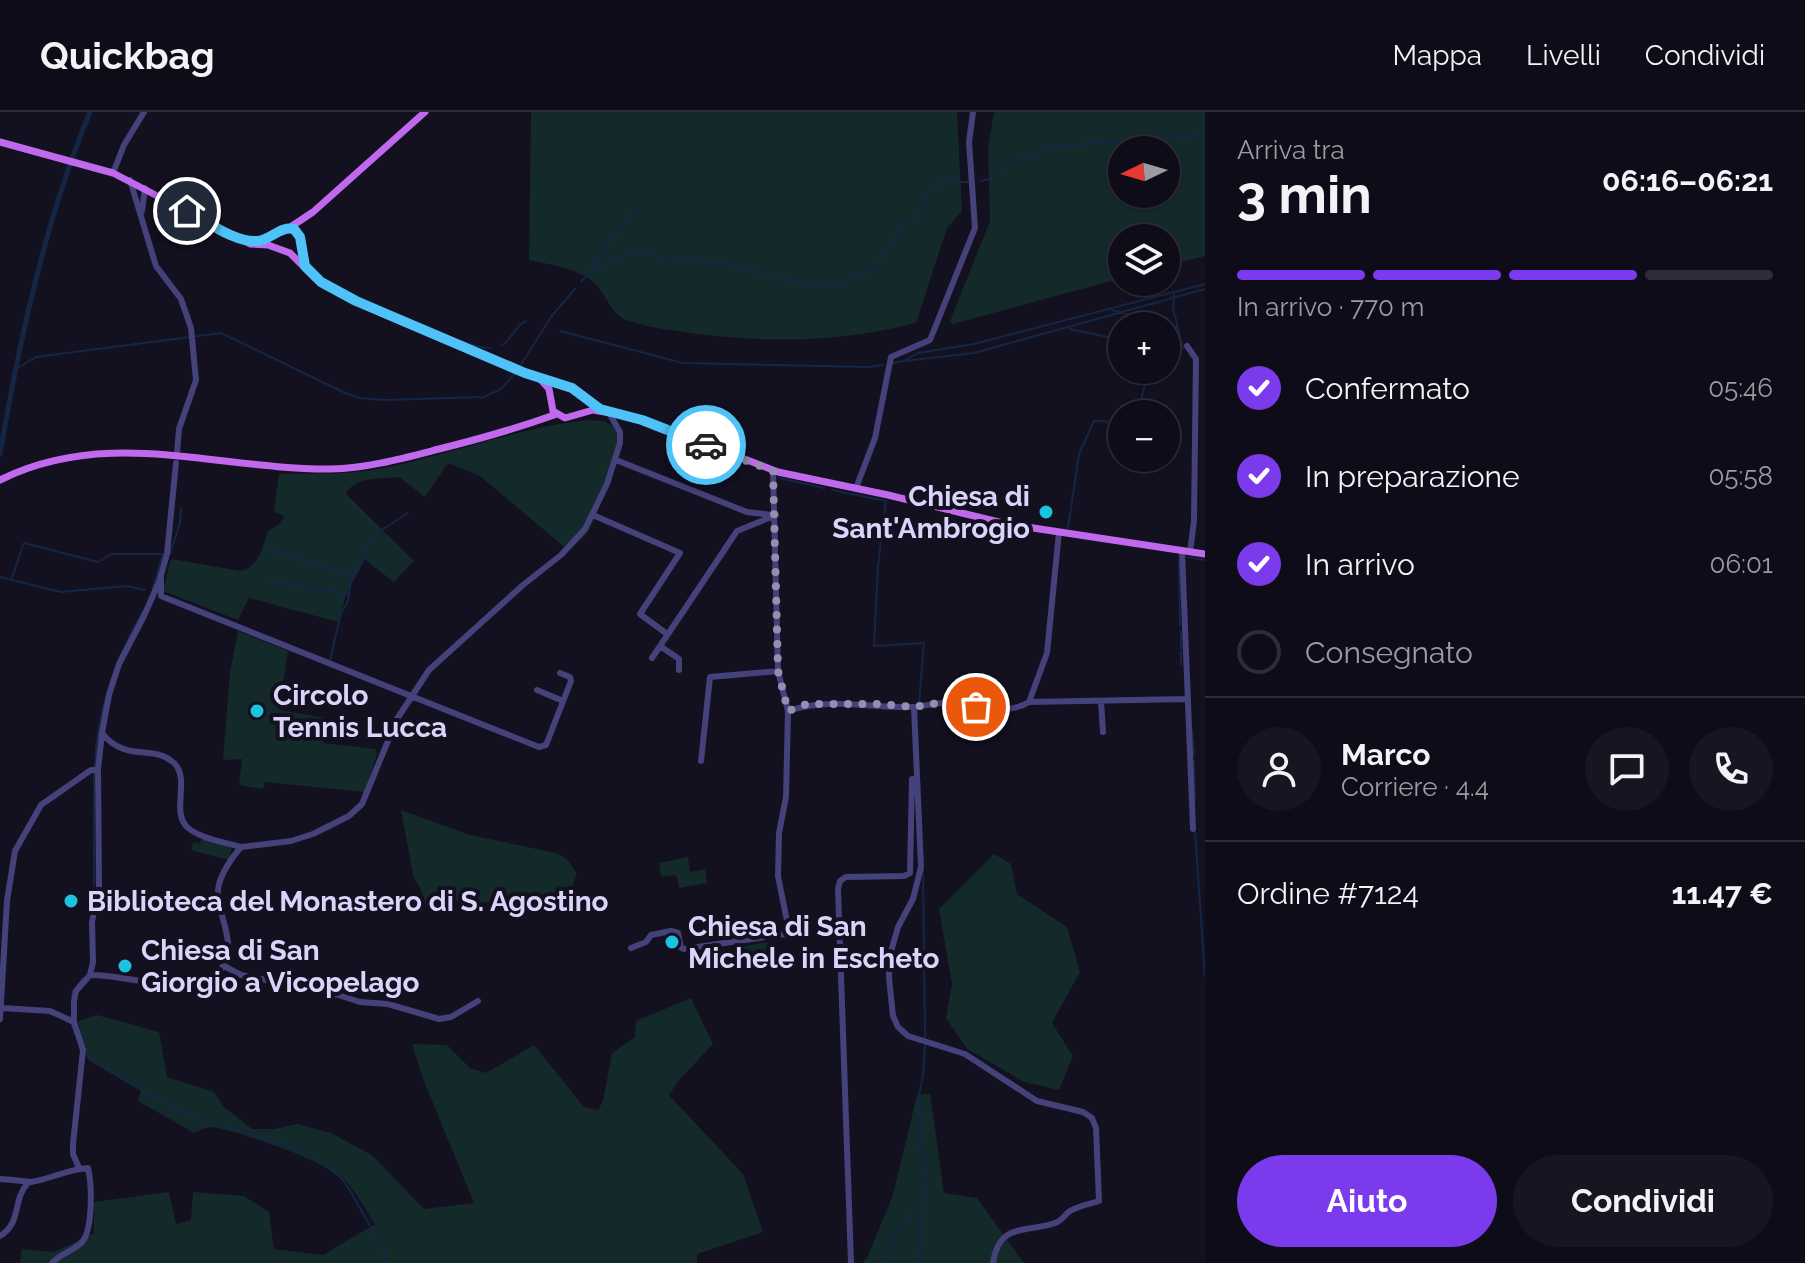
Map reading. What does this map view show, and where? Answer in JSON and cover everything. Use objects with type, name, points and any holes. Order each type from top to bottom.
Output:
[{"type":"main road","points":[[239,238],[260,240],[289,228],[313,212],[425,112]]},
{"type":"main road","points":[[0,142],[130,180],[250,244],[290,253],[321,282],[356,301],[523,372],[574,390],[603,410],[657,425],[773,471],[1007,524],[1205,554]]},
{"type":"main road","points":[[290,253],[297,249],[303,225],[313,212]]},
{"type":"main road","points":[[289,228],[300,239],[305,266]]},
{"type":"main road","points":[[277,233],[275,242],[278,249]]},
{"type":"main road","points":[[539,378],[546,384],[557,414]]},
{"type":"main road","points":[[532,422],[543,414],[559,389],[566,387]]},
{"type":"main road","points":[[578,412],[580,396]]},
{"type":"main road","points":[[0,480],[54,459],[110,452],[316,468],[355,468],[399,460],[557,414],[569,418],[578,412],[603,410]]},
{"type":"street","points":[[113,173],[124,145],[144,112]]},
{"type":"street","points":[[856,488],[875,438],[891,357],[930,340],[934,334],[975,228],[969,142],[973,112]]},
{"type":"street","points":[[130,180],[140,200],[156,266],[181,299],[191,328],[196,380],[179,429],[177,453]]},
{"type":"street","points":[[140,200],[145,188]]},
{"type":"street","points":[[140,200],[161,197]]},
{"type":"street","points":[[1187,346],[1196,359],[1194,521],[1186,551],[1187,699],[1193,829]]},
{"type":"street","points":[[102,733],[117,748],[160,756],[174,763],[180,775],[182,817],[186,826],[208,837],[241,847],[271,844],[302,837],[338,822],[356,810],[366,798],[397,719],[429,670],[561,555],[585,529],[616,460],[620,432],[613,417],[603,410]]},
{"type":"street","points":[[616,460],[747,512],[776,515]]},
{"type":"street","points":[[176,463],[161,596],[539,747],[546,745],[571,679],[560,673]]},
{"type":"street","points":[[631,948],[646,942],[651,935],[671,931],[678,933],[681,948],[684,949],[789,931],[778,876],[779,833],[786,797],[788,711],[778,671],[773,471]]},
{"type":"street","points":[[593,515],[680,553],[640,614],[667,634]]},
{"type":"street","points":[[652,658],[737,531],[776,515]]},
{"type":"street","points":[[1029,702],[1047,653],[1059,532]]},
{"type":"street","points":[[79,1168],[74,1158],[73,1144],[83,1050],[74,1022],[76,991],[90,975],[93,962],[92,922],[99,887],[95,770],[109,695],[119,664],[161,575]]},
{"type":"street","points":[[660,646],[679,659],[679,670]]},
{"type":"street","points":[[701,761],[710,677],[778,671]]},
{"type":"street","points":[[537,690],[563,701]]},
{"type":"street","points":[[788,711],[807,704],[914,707],[939,703],[1010,709],[1029,702],[1187,699]]},
{"type":"street","points":[[1101,701],[1103,732]]},
{"type":"street","points":[[914,707],[921,867],[913,899],[898,927],[890,955],[893,1016],[898,1027],[908,1036],[965,1054],[1037,1101],[1083,1112],[1092,1118],[1096,1128],[1099,1201],[1072,1210],[1058,1222],[1022,1228],[1007,1235],[995,1251],[993,1263]]},
{"type":"street","points":[[851,1263],[838,889],[840,881],[846,877],[904,876],[910,873],[911,750],[914,730]]},
{"type":"street","points":[[0,1019],[6,915],[15,851],[41,805],[95,770]]},
{"type":"street","points":[[90,975],[194,985],[214,976],[224,966],[228,943],[218,886],[241,847]]},
{"type":"street","points":[[224,966],[241,975],[332,993],[360,1002],[388,1004],[439,1019],[451,1017],[478,1001]]},
{"type":"street","points":[[2,1008],[50,1011],[74,1022]]},
{"type":"street","points":[[0,1236],[11,1229],[21,1190],[28,1183],[88,1168],[88,1235],[82,1243],[64,1252],[52,1263]]},
{"type":"street","points":[[0,1179],[18,1178],[28,1183]]},
{"type":"green space","points":[[531,112],[957,112],[962,211],[947,228],[916,323],[862,334],[807,339],[753,339],[642,325],[620,317],[597,286],[582,275],[529,260]]},
{"type":"green space","points":[[994,112],[1205,112],[1205,256],[1180,262],[1180,224],[1108,224],[1108,282],[953,324],[950,321],[990,221],[988,148]]},
{"type":"green space","points":[[587,420],[610,424],[616,430],[616,450],[608,482],[591,525],[585,536],[569,551],[480,476],[448,463],[425,497],[399,477],[362,481],[350,488],[346,494],[414,561],[394,582],[364,559],[346,595],[338,622],[249,598],[238,620],[163,591],[171,559],[241,571],[252,565],[268,531],[281,523],[284,516],[274,512],[279,474],[372,470],[533,430]]},
{"type":"green space","name":"Circolo Tennis Lucca","points":[[238,631],[288,651],[279,710],[326,718],[323,743],[375,749],[377,754],[365,792],[265,782],[263,789],[239,785],[242,759],[223,760],[230,672]]},
{"type":"green space","points":[[401,810],[470,835],[556,853],[567,859],[577,874],[564,906],[515,912],[509,904],[456,901],[430,908],[426,906],[413,875]]},
{"type":"green space","points":[[201,839],[232,847],[229,860],[191,850],[193,842],[200,844]]},
{"type":"green space","points":[[994,854],[1011,864],[1017,894],[1067,927],[1080,972],[1052,1023],[1073,1056],[1059,1090],[1024,1082],[967,1049],[946,1018],[952,984],[939,909]]},
{"type":"green space","points":[[688,857],[690,872],[705,869],[707,883],[679,888],[676,875],[661,877],[659,863]]},
{"type":"green space","points":[[769,942],[771,955],[740,960],[738,947]]},
{"type":"green space","points":[[691,998],[713,1044],[669,1095],[743,1174],[763,1232],[697,1254],[697,1263],[20,1263],[22,1249],[54,1252],[94,1233],[94,1202],[169,1192],[176,1224],[191,1220],[193,1192],[244,1196],[269,1212],[274,1249],[323,1255],[375,1224],[356,1194],[333,1171],[283,1148],[230,1131],[212,1127],[194,1133],[138,1101],[141,1091],[88,1060],[78,1021],[97,1015],[159,1032],[167,1077],[214,1092],[224,1107],[252,1129],[274,1129],[297,1124],[331,1133],[372,1155],[424,1209],[474,1203],[423,1079],[412,1044],[447,1045],[470,1068],[486,1073],[534,1045],[584,1107],[598,1110],[603,1101],[612,1053],[635,1037],[636,1021]]},
{"type":"green space","points":[[930,1094],[944,1193],[977,1198],[1024,1263],[862,1263],[867,1258],[893,1195],[917,1095]]},
{"type":"waterway","points":[[0,454],[16,367],[47,238],[90,112]]},
{"type":"waterway","points":[[981,181],[996,177],[1014,160],[1058,146],[1205,135]]},
{"type":"waterway","points":[[581,282],[590,272],[636,250],[668,259],[751,268],[767,276],[819,286],[842,283],[868,272],[879,263],[901,225],[915,217],[941,181],[968,182]]},
{"type":"waterway","points":[[591,270],[637,206]]},
{"type":"waterway","points":[[893,363],[918,353],[974,344],[1205,284]]},
{"type":"waterway","points":[[337,287],[438,333],[491,348]]},
{"type":"waterway","points":[[520,366],[551,317],[575,289]]},
{"type":"waterway","points":[[904,361],[974,353],[1205,289]]},
{"type":"waterway","points":[[1174,296],[1174,312]]},
{"type":"waterway","points":[[1112,310],[1120,312]]},
{"type":"waterway","points":[[502,345],[526,321]]},
{"type":"waterway","points":[[1070,329],[1108,337]]},
{"type":"waterway","points":[[560,331],[683,363],[883,365]]},
{"type":"waterway","points":[[14,370],[36,357],[221,333],[360,398],[484,397],[501,389],[517,371]]},
{"type":"waterway","points":[[1180,336],[1183,348],[1180,347]]},
{"type":"waterway","points":[[517,374],[527,378]]},
{"type":"waterway","points":[[1141,400],[1145,384]]},
{"type":"waterway","points":[[1068,528],[1079,454],[1094,421],[1108,422]]},
{"type":"waterway","points":[[779,478],[824,488]]},
{"type":"waterway","points":[[832,490],[886,501],[878,566],[874,646],[924,643],[919,703]]},
{"type":"waterway","points":[[170,554],[180,523],[181,508]]},
{"type":"waterway","points":[[330,660],[350,585],[367,553],[369,541],[408,513]]},
{"type":"waterway","points":[[11,580],[24,543],[98,562],[112,554],[161,554]]},
{"type":"waterway","points":[[265,549],[353,576]]},
{"type":"waterway","points":[[152,591],[163,554]]},
{"type":"waterway","points":[[1188,557],[1205,560]]},
{"type":"waterway","points":[[1179,560],[1180,626]]},
{"type":"waterway","points":[[0,577],[61,592],[126,586],[145,590]]},
{"type":"waterway","points":[[269,581],[347,594]]},
{"type":"waterway","points":[[95,768],[99,726],[109,686],[143,611]]},
{"type":"waterway","points":[[1181,631],[1181,649]]},
{"type":"waterway","points":[[1181,652],[1181,665]]},
{"type":"waterway","points":[[1192,730],[1194,756]]},
{"type":"waterway","points":[[1194,761],[1195,800]]},
{"type":"waterway","points":[[94,774],[94,894]]},
{"type":"waterway","points":[[1195,831],[1205,977]]},
{"type":"waterway","points":[[923,870],[925,1037]]},
{"type":"waterway","points":[[72,996],[83,978]]},
{"type":"waterway","points":[[71,1023],[75,1034]]},
{"type":"waterway","points":[[919,1263],[926,1170],[919,1150],[923,1131],[917,1105],[925,1045]]},
{"type":"waterway","points":[[87,1056],[148,1094],[200,1120],[219,1123],[295,1148],[328,1168],[342,1179],[351,1192],[384,1251],[386,1263]]},
{"type":"waterway","points":[[881,1263],[924,1191]]},
{"type":"way so far","points":[[706,445],[773,471],[778,671],[788,711],[807,704],[914,707],[939,703],[976,707]]},
{"type":"place","name":"Chiesa di Sant'Ambrogio","points":[[1046,512]]},
{"type":"place","name":"Circolo Tennis Lucca","points":[[257,711]]},
{"type":"place","name":"Biblioteca del Monastero di S. Agostino","points":[[71,901]]},
{"type":"place","name":"Chiesa di San Michele in Escheto","points":[[672,942]]},
{"type":"place","name":"Chiesa di San Giorgio a Vicopelago","points":[[125,966]]},
{"type":"route","points":[[187,211],[246,240],[267,239],[283,228],[294,229],[300,237],[305,266],[315,278],[356,301],[525,373],[572,388],[589,404],[600,409],[657,425],[706,445]]}]
